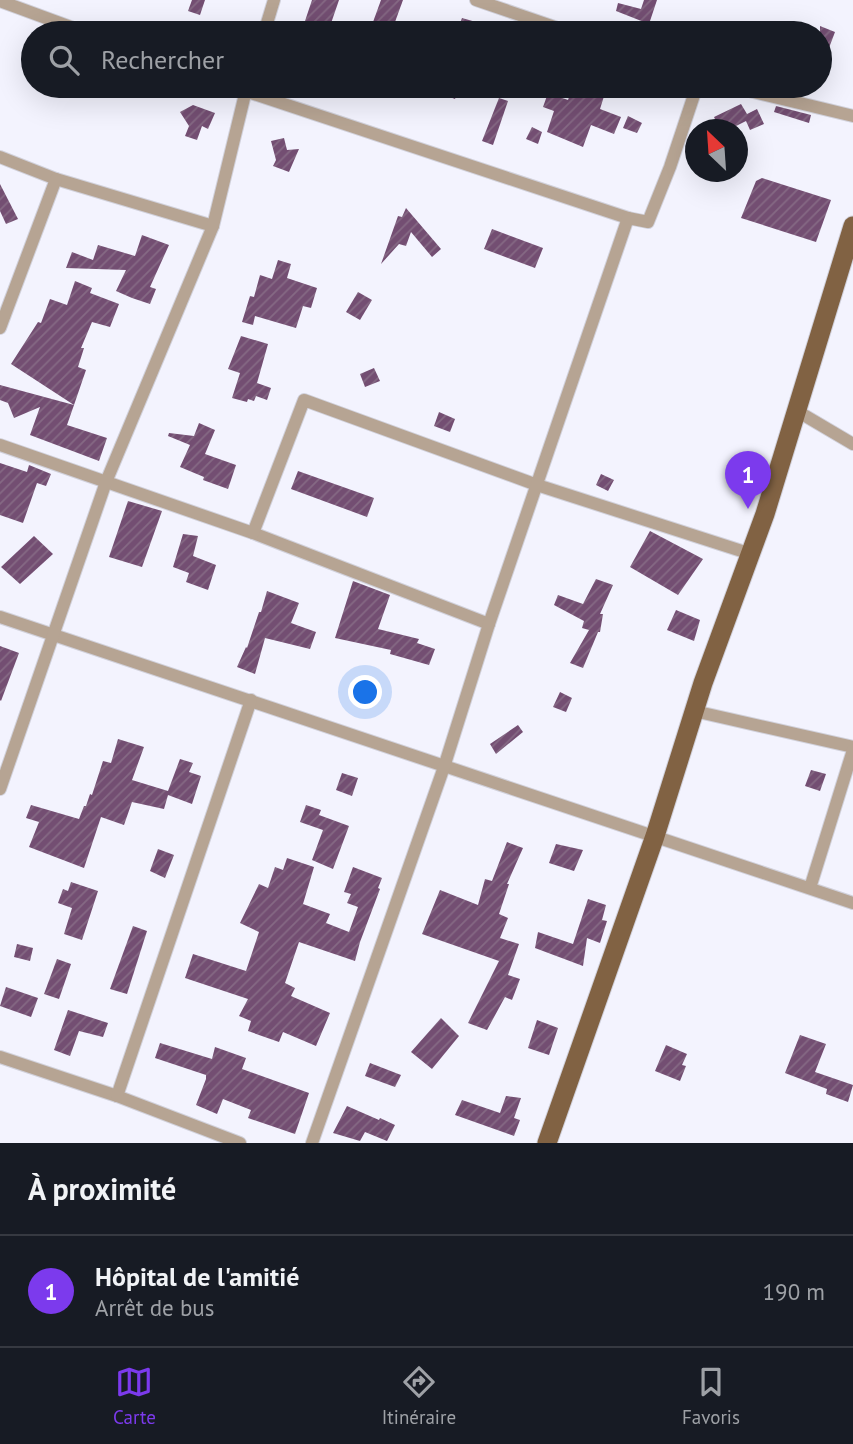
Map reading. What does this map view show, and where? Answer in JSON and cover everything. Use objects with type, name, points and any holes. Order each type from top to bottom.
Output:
[{"type":"main road","points":[[547,1143],[655,836],[694,711],[751,554],[853,226]]},
{"type":"street","points":[[268,21],[274,0]]},
{"type":"street","points":[[476,0],[537,21]]},
{"type":"street","points":[[512,0],[517,14]]},
{"type":"street","points":[[0,1],[54,21]]},
{"type":"street","points":[[0,789],[106,482],[212,226],[244,98]]},
{"type":"street","points":[[273,98],[628,218],[648,222],[693,98]]},
{"type":"street","points":[[779,98],[853,116]]},
{"type":"street","points":[[0,157],[56,179],[212,226]]},
{"type":"street","points":[[0,328],[56,179]]},
{"type":"street","points":[[312,1143],[444,767],[489,624],[628,218]]},
{"type":"street","points":[[253,533],[304,400],[537,485],[751,554]]},
{"type":"street","points":[[797,411],[853,444]]},
{"type":"street","points":[[0,445],[253,533],[489,624]]},
{"type":"street","points":[[0,617],[853,903]]},
{"type":"street","points":[[117,1096],[251,700]]},
{"type":"street","points":[[694,711],[853,749],[810,888]]},
{"type":"street","points":[[0,1057],[117,1096],[240,1143]]},
{"type":"building","points":[[192,0],[205,0],[200,15],[188,11]]},
{"type":"building","points":[[312,0],[339,0],[332,21],[305,21]]},
{"type":"building","points":[[381,0],[403,0],[395,21],[373,21]]},
{"type":"building","points":[[644,0],[657,0],[650,21],[641,21],[616,11],[618,3],[641,9]]},
{"type":"building","points":[[499,98],[508,101],[493,145],[482,141]]},
{"type":"building","points":[[546,98],[603,98],[600,109],[621,117],[614,134],[591,125],[583,147],[547,132],[554,111],[543,107]]},
{"type":"building","points":[[741,104],[747,114],[757,109],[764,124],[750,130],[748,119],[714,117]]},
{"type":"building","points":[[193,105],[215,113],[208,129],[202,126],[197,140],[185,136],[189,126],[180,112]]},
{"type":"building","points":[[776,106],[811,115],[809,123],[774,112]]},
{"type":"building","points":[[628,116],[642,123],[637,133],[623,128]]},
{"type":"building","points":[[532,127],[542,132],[538,144],[526,139]]},
{"type":"building","points":[[284,138],[287,150],[299,149],[289,172],[273,166],[276,160],[271,141]]},
{"type":"building","points":[[762,178],[831,200],[816,242],[741,218],[756,181]]},
{"type":"building","points":[[0,184],[18,219],[6,224],[0,211]]},
{"type":"building","points":[[406,208],[441,249],[432,257],[411,232],[406,246],[399,244],[381,264],[398,216],[402,217]]},
{"type":"building","points":[[492,229],[543,248],[535,268],[484,249]]},
{"type":"building","points":[[142,235],[169,245],[150,287],[156,289],[150,304],[116,291],[126,270],[66,268],[72,252],[93,260],[98,245],[135,256]]},
{"type":"building","points":[[278,260],[291,264],[287,278],[317,288],[311,308],[303,306],[296,328],[255,316],[253,325],[242,322],[250,296],[254,297],[260,275],[272,279]]},
{"type":"building","points":[[75,281],[92,288],[90,293],[119,304],[110,327],[92,322],[81,348],[84,348],[78,367],[86,370],[74,405],[11,364],[38,322],[41,323],[50,299],[67,305]]},
{"type":"building","points":[[358,292],[372,300],[360,320],[346,312]]},
{"type":"building","points":[[241,336],[268,344],[257,383],[271,388],[267,400],[256,396],[254,401],[248,399],[247,402],[232,398],[240,373],[228,369]]},
{"type":"building","points":[[374,368],[380,381],[365,387],[360,374]]},
{"type":"building","points":[[0,385],[74,405],[67,425],[107,438],[99,461],[30,435],[40,407],[14,418],[8,403],[0,400]]},
{"type":"building","points":[[439,412],[455,419],[450,432],[434,426]]},
{"type":"building","points":[[199,423],[215,430],[205,454],[236,465],[228,489],[203,480],[204,477],[180,467],[190,445],[168,436],[169,433],[194,436]]},
{"type":"building","points":[[0,463],[27,472],[29,465],[51,474],[46,486],[37,483],[23,523],[0,515]]},
{"type":"building","points":[[298,471],[374,498],[367,517],[291,489]]},
{"type":"building","points":[[601,474],[614,480],[608,491],[596,485]]},
{"type":"building","points":[[128,501],[162,511],[142,567],[109,557]]},
{"type":"building","points":[[650,531],[703,559],[678,595],[630,567]]},
{"type":"building","points":[[183,534],[198,536],[193,556],[216,565],[208,590],[186,582],[189,573],[173,567]]},
{"type":"building","points":[[34,536],[53,554],[20,584],[1,567]]},
{"type":"building","points":[[596,579],[613,585],[600,614],[603,614],[600,632],[583,668],[570,663],[589,630],[582,628],[584,621],[554,605],[558,595],[583,604]]},
{"type":"building","points":[[353,581],[390,595],[378,629],[419,639],[417,643],[435,649],[429,665],[390,654],[391,650],[335,638]]},
{"type":"building","points":[[267,591],[299,603],[291,623],[316,632],[310,649],[265,638],[255,674],[237,667],[247,648]]},
{"type":"building","points":[[676,610],[700,620],[694,641],[667,630]]},
{"type":"building","points":[[0,646],[19,653],[1,701],[0,700]]},
{"type":"building","points":[[560,692],[572,698],[566,712],[553,707]]},
{"type":"building","points":[[518,725],[523,732],[496,754],[490,744]]},
{"type":"building","points":[[118,739],[144,747],[132,780],[168,791],[180,759],[193,763],[189,772],[201,776],[192,804],[168,795],[164,809],[132,802],[124,825],[101,817],[84,868],[29,847],[39,822],[26,818],[31,805],[79,819],[90,794],[92,795],[103,761],[111,763]]},
{"type":"building","points":[[811,770],[826,774],[820,791],[805,786]]},
{"type":"building","points":[[342,773],[358,778],[352,796],[336,790]]},
{"type":"building","points":[[306,805],[321,810],[319,815],[349,826],[333,869],[312,860],[323,830],[300,822]]},
{"type":"building","points":[[507,842],[523,848],[507,884],[499,914],[508,918],[500,938],[519,944],[508,975],[520,979],[512,1000],[505,997],[487,1030],[468,1023],[499,961],[422,934],[440,890],[478,905],[485,879],[492,881]]},
{"type":"building","points":[[556,844],[583,850],[574,871],[549,863]]},
{"type":"building","points":[[158,849],[174,855],[165,878],[150,871]]},
{"type":"building","points":[[287,858],[314,867],[303,904],[330,914],[326,923],[349,932],[358,907],[347,903],[351,894],[344,892],[353,867],[382,878],[355,961],[299,942],[285,983],[295,988],[291,996],[330,1013],[316,1046],[283,1032],[279,1042],[248,1031],[251,1021],[239,1016],[248,999],[185,978],[193,954],[246,971],[259,932],[240,923],[259,884],[268,888],[275,867],[283,870]]},
{"type":"building","points":[[71,882],[98,891],[82,940],[64,934],[72,908],[58,903],[63,889],[68,891]]},
{"type":"building","points":[[588,899],[606,905],[602,920],[607,921],[600,943],[587,938],[583,966],[535,948],[538,932],[573,944]]},
{"type":"building","points":[[133,926],[147,931],[127,994],[110,989]]},
{"type":"building","points":[[17,944],[33,948],[30,961],[14,957]]},
{"type":"building","points":[[57,959],[71,964],[59,999],[44,994]]},
{"type":"building","points":[[6,987],[38,998],[31,1017],[0,1006]]},
{"type":"building","points":[[68,1010],[108,1023],[103,1037],[79,1031],[70,1056],[54,1050]]},
{"type":"building","points":[[441,1018],[459,1036],[432,1069],[411,1052]]},
{"type":"building","points":[[537,1020],[558,1028],[549,1055],[528,1048]]},
{"type":"building","points":[[800,1035],[826,1044],[815,1072],[853,1085],[848,1102],[826,1094],[827,1089],[785,1073]]},
{"type":"building","points":[[160,1043],[212,1059],[215,1047],[246,1058],[242,1069],[309,1093],[295,1134],[248,1118],[251,1110],[223,1099],[217,1114],[196,1105],[206,1075],[155,1058]]},
{"type":"building","points":[[666,1045],[687,1054],[680,1081],[655,1071]]},
{"type":"building","points":[[370,1063],[401,1075],[395,1087],[365,1076]]},
{"type":"building","points":[[506,1096],[521,1098],[514,1118],[520,1120],[514,1136],[455,1115],[462,1100],[500,1113]]},
{"type":"building","points":[[347,1106],[395,1125],[387,1141],[365,1132],[360,1141],[333,1133]]},
{"type":"place","name":"Hôpital de l'amitié","points":[[748,509]]}]
